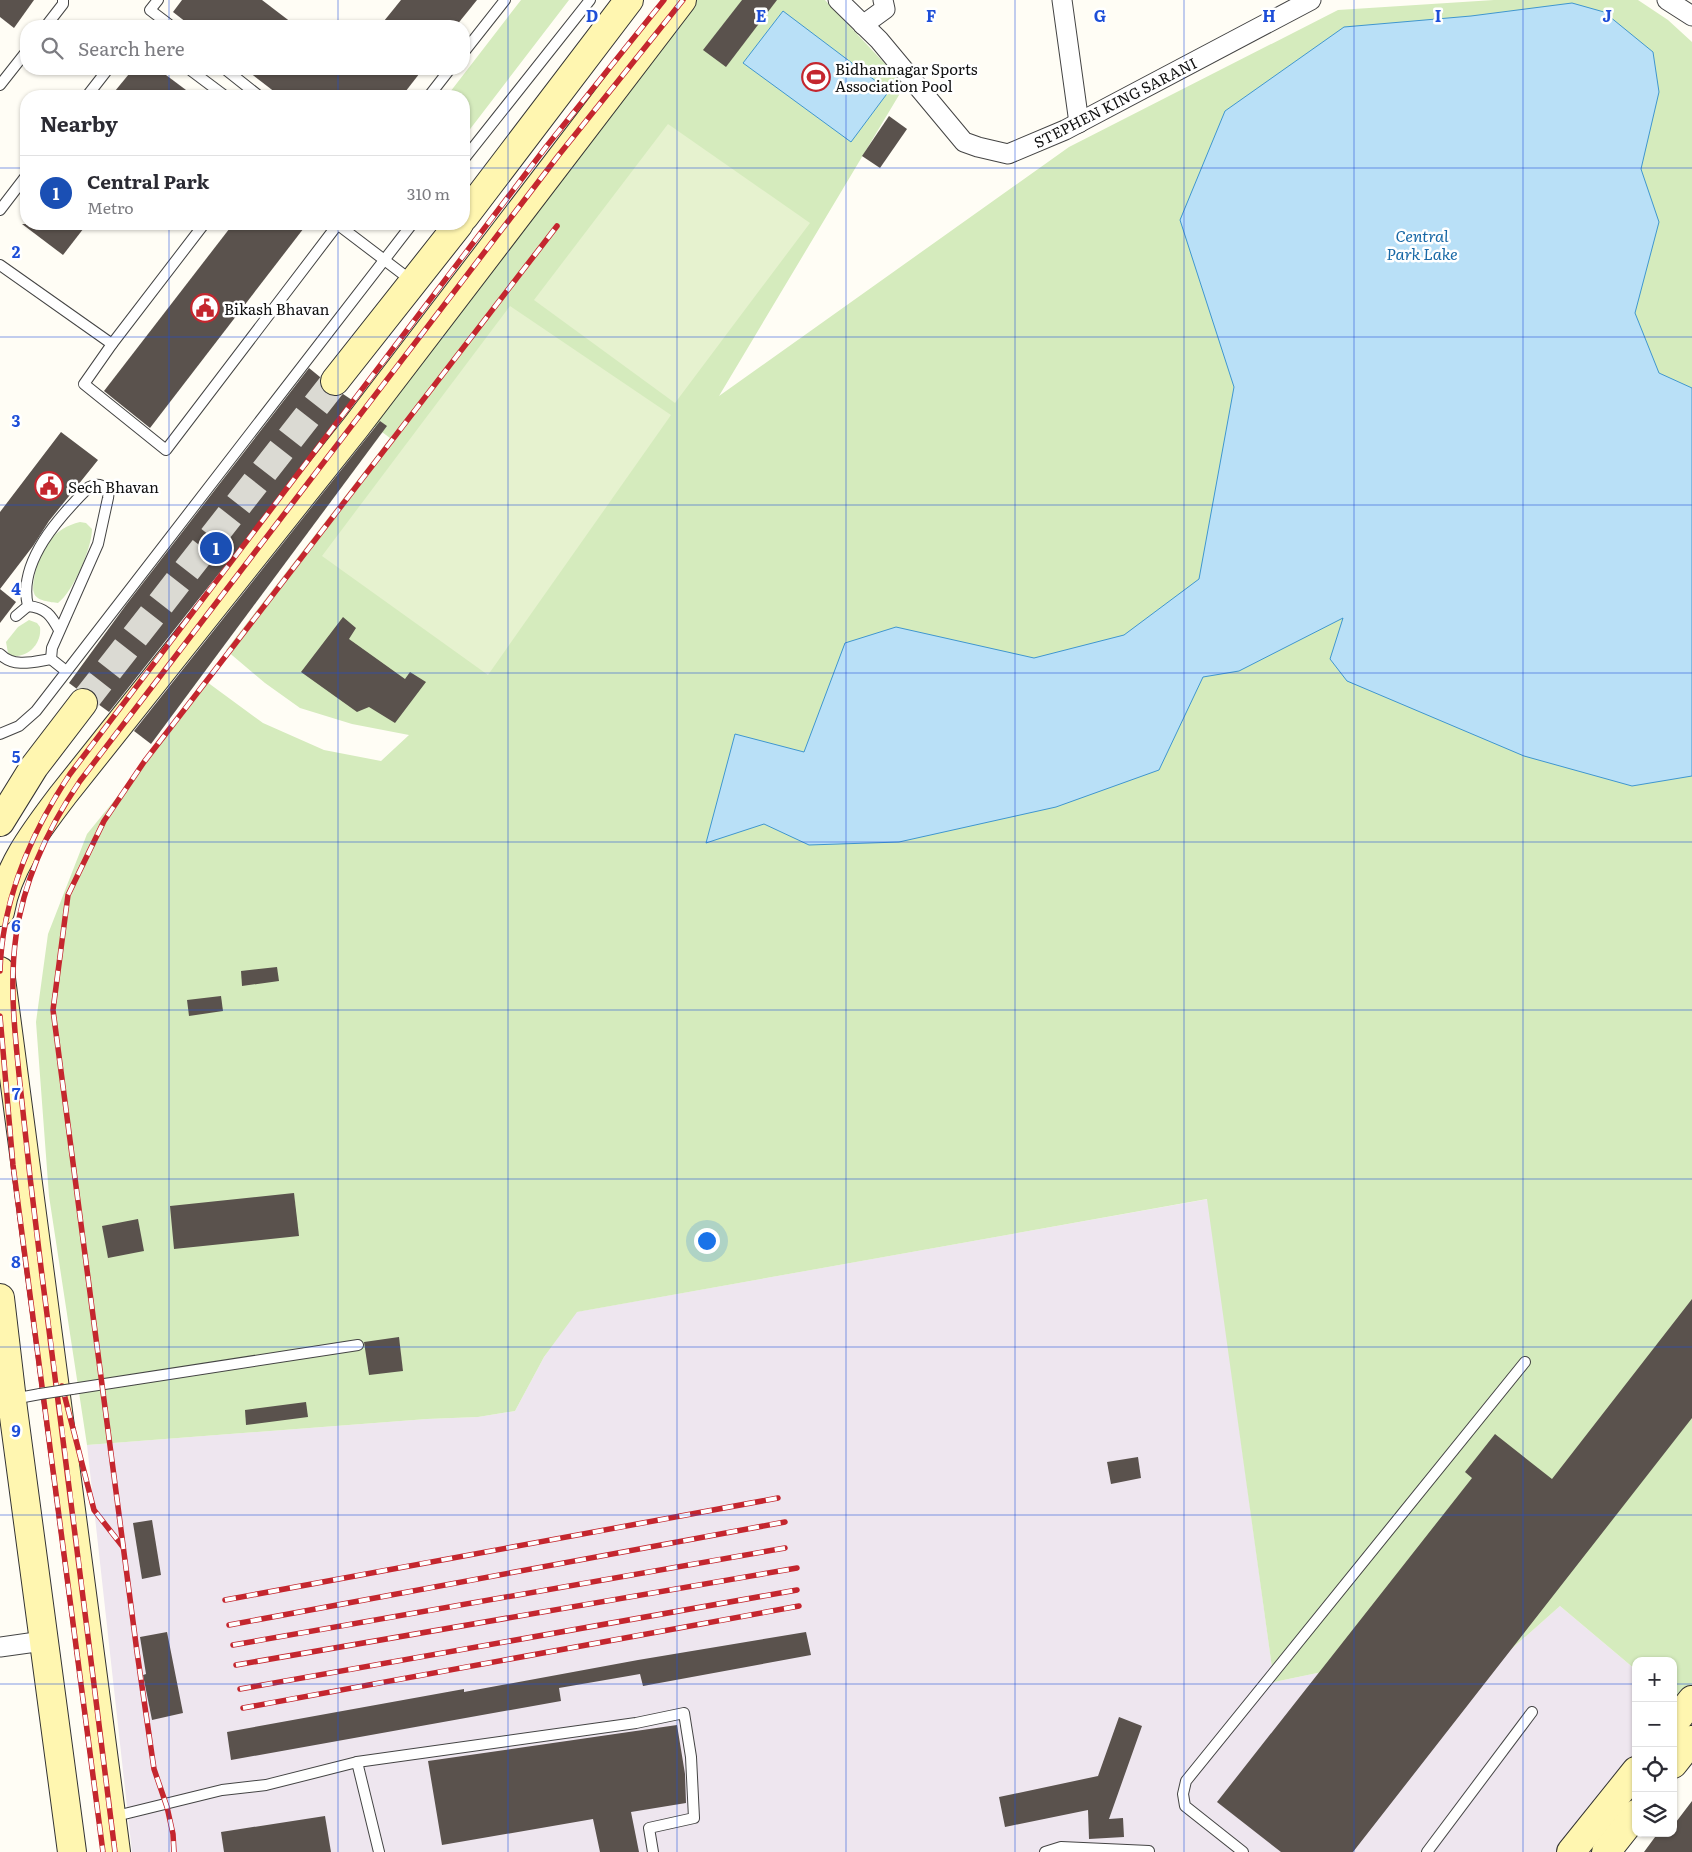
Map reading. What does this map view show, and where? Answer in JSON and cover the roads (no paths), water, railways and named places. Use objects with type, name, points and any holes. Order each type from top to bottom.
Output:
[{"type":"main road","points":[[470,209],[629,0]]},
{"type":"main road","points":[[0,912],[2,897],[13,868],[26,845],[42,823],[355,428],[682,0]]},
{"type":"main road","points":[[587,54],[621,80]]},
{"type":"main road","points":[[335,381],[453,230]]},
{"type":"main road","points":[[42,823],[4,805],[84,703]]},
{"type":"main road","points":[[0,830],[26,845]]},
{"type":"main road","points":[[0,971],[116,1852]]},
{"type":"main road","points":[[0,1298],[8,1406],[44,1641],[69,1851]]},
{"type":"main road","points":[[1677,1719],[1692,1700]]},
{"type":"main road","points":[[1677,1759],[1692,1740]]},
{"type":"main road","points":[[1632,1776],[1578,1843],[1607,1851],[1632,1819]]},
{"type":"street","name":"STEPHEN KING SARANI","points":[[838,0],[878,40],[964,142],[1008,154],[1064,130],[1311,0]]},
{"type":"street","points":[[863,25],[885,9],[883,0]]},
{"type":"street","points":[[1062,0],[1079,122]]},
{"type":"street","points":[[1667,0],[1692,16]]},
{"type":"street","points":[[0,1647],[44,1641]]},
{"type":"lane","points":[[51,20],[63,4],[63,0]]},
{"type":"lane","points":[[158,0],[150,10],[163,20]]},
{"type":"lane","points":[[470,44],[505,0]]},
{"type":"lane","points":[[470,151],[590,0]]},
{"type":"lane","points":[[0,86],[20,60]]},
{"type":"lane","points":[[92,90],[103,75]]},
{"type":"lane","points":[[197,75],[217,90]]},
{"type":"lane","points":[[233,75],[251,90]]},
{"type":"lane","points":[[434,90],[445,75]]},
{"type":"lane","points":[[0,210],[20,184]]},
{"type":"lane","points":[[199,230],[112,344],[84,384],[166,450],[332,230]]},
{"type":"lane","points":[[345,230],[414,282]]},
{"type":"lane","points":[[0,734],[18,726],[36,711],[408,230]]},
{"type":"lane","points":[[0,265],[112,344]]},
{"type":"lane","points":[[28,606],[25,595],[32,565],[45,537],[89,488],[96,484],[104,486],[109,490],[98,544],[52,648],[51,659]]},
{"type":"lane","points":[[16,616],[28,606],[40,607],[53,619],[60,630]]},
{"type":"lane","points":[[0,654],[7,661],[21,664],[51,659]]},
{"type":"lane","points":[[51,659],[66,672]]},
{"type":"lane","points":[[8,1406],[40,1394],[358,1345]]},
{"type":"lane","points":[[1243,1852],[1185,1806],[1183,1794],[1186,1781],[1525,1362]]},
{"type":"lane","points":[[1427,1852],[1532,1712]]},
{"type":"lane","points":[[111,1817],[222,1790],[266,1785],[357,1762],[636,1723],[684,1714],[691,1758],[694,1818],[649,1828],[653,1852]]},
{"type":"lane","points":[[357,1762],[379,1852]]},
{"type":"lane","points":[[1045,1852],[1061,1847],[1149,1851]]},
{"type":"water","name":"Central Park Lake","points":[[1572,3],[1604,12],[1653,52],[1659,92],[1641,169],[1659,222],[1635,313],[1659,373],[1692,388],[1692,776],[1632,786],[1524,756],[1347,681],[1330,659],[1343,618],[1239,671],[1203,677],[1159,770],[1056,807],[899,842],[809,845],[764,824],[706,843],[735,734],[804,752],[845,643],[896,627],[1034,658],[1124,635],[1199,579],[1234,387],[1180,220],[1225,111],[1344,27],[1471,16]]},
{"type":"water","name":"Bidhannagar Sports Association Pool","points":[[783,11],[889,91],[851,142],[743,63]]},
{"type":"tunnel","points":[[83,703],[335,381]]},
{"type":"railway","points":[[0,971],[6,918],[21,868],[31,843],[70,774],[546,147],[664,0]]},
{"type":"railway","points":[[115,1852],[37,1239],[16,1047],[13,1010],[14,954],[20,915],[31,874],[58,817],[80,781],[558,156],[683,0]]},
{"type":"railway","points":[[174,1852],[173,1834],[167,1807],[154,1769],[137,1652],[53,1010],[68,895],[104,821],[144,762],[557,226]]},
{"type":"railway","points":[[0,1016],[13,1165],[103,1852]]},
{"type":"railway","points":[[62,1386],[94,1510],[123,1547]]},
{"type":"railway","points":[[225,1600],[778,1498]]},
{"type":"railway","points":[[229,1625],[785,1522]]},
{"type":"railway","points":[[233,1645],[785,1548]]},
{"type":"railway","points":[[236,1665],[797,1568]]},
{"type":"railway","points":[[240,1689],[797,1590]]},
{"type":"railway","points":[[243,1708],[799,1606]]},
{"type":"place","name":"Bidhannagar Sports Association Pool","points":[[816,77]]},
{"type":"place","name":"Bikash Bhavan","points":[[205,308]]},
{"type":"place","name":"Sech Bhavan","points":[[49,486]]},
{"type":"place","name":"Central Park","points":[[216,548]]}]
